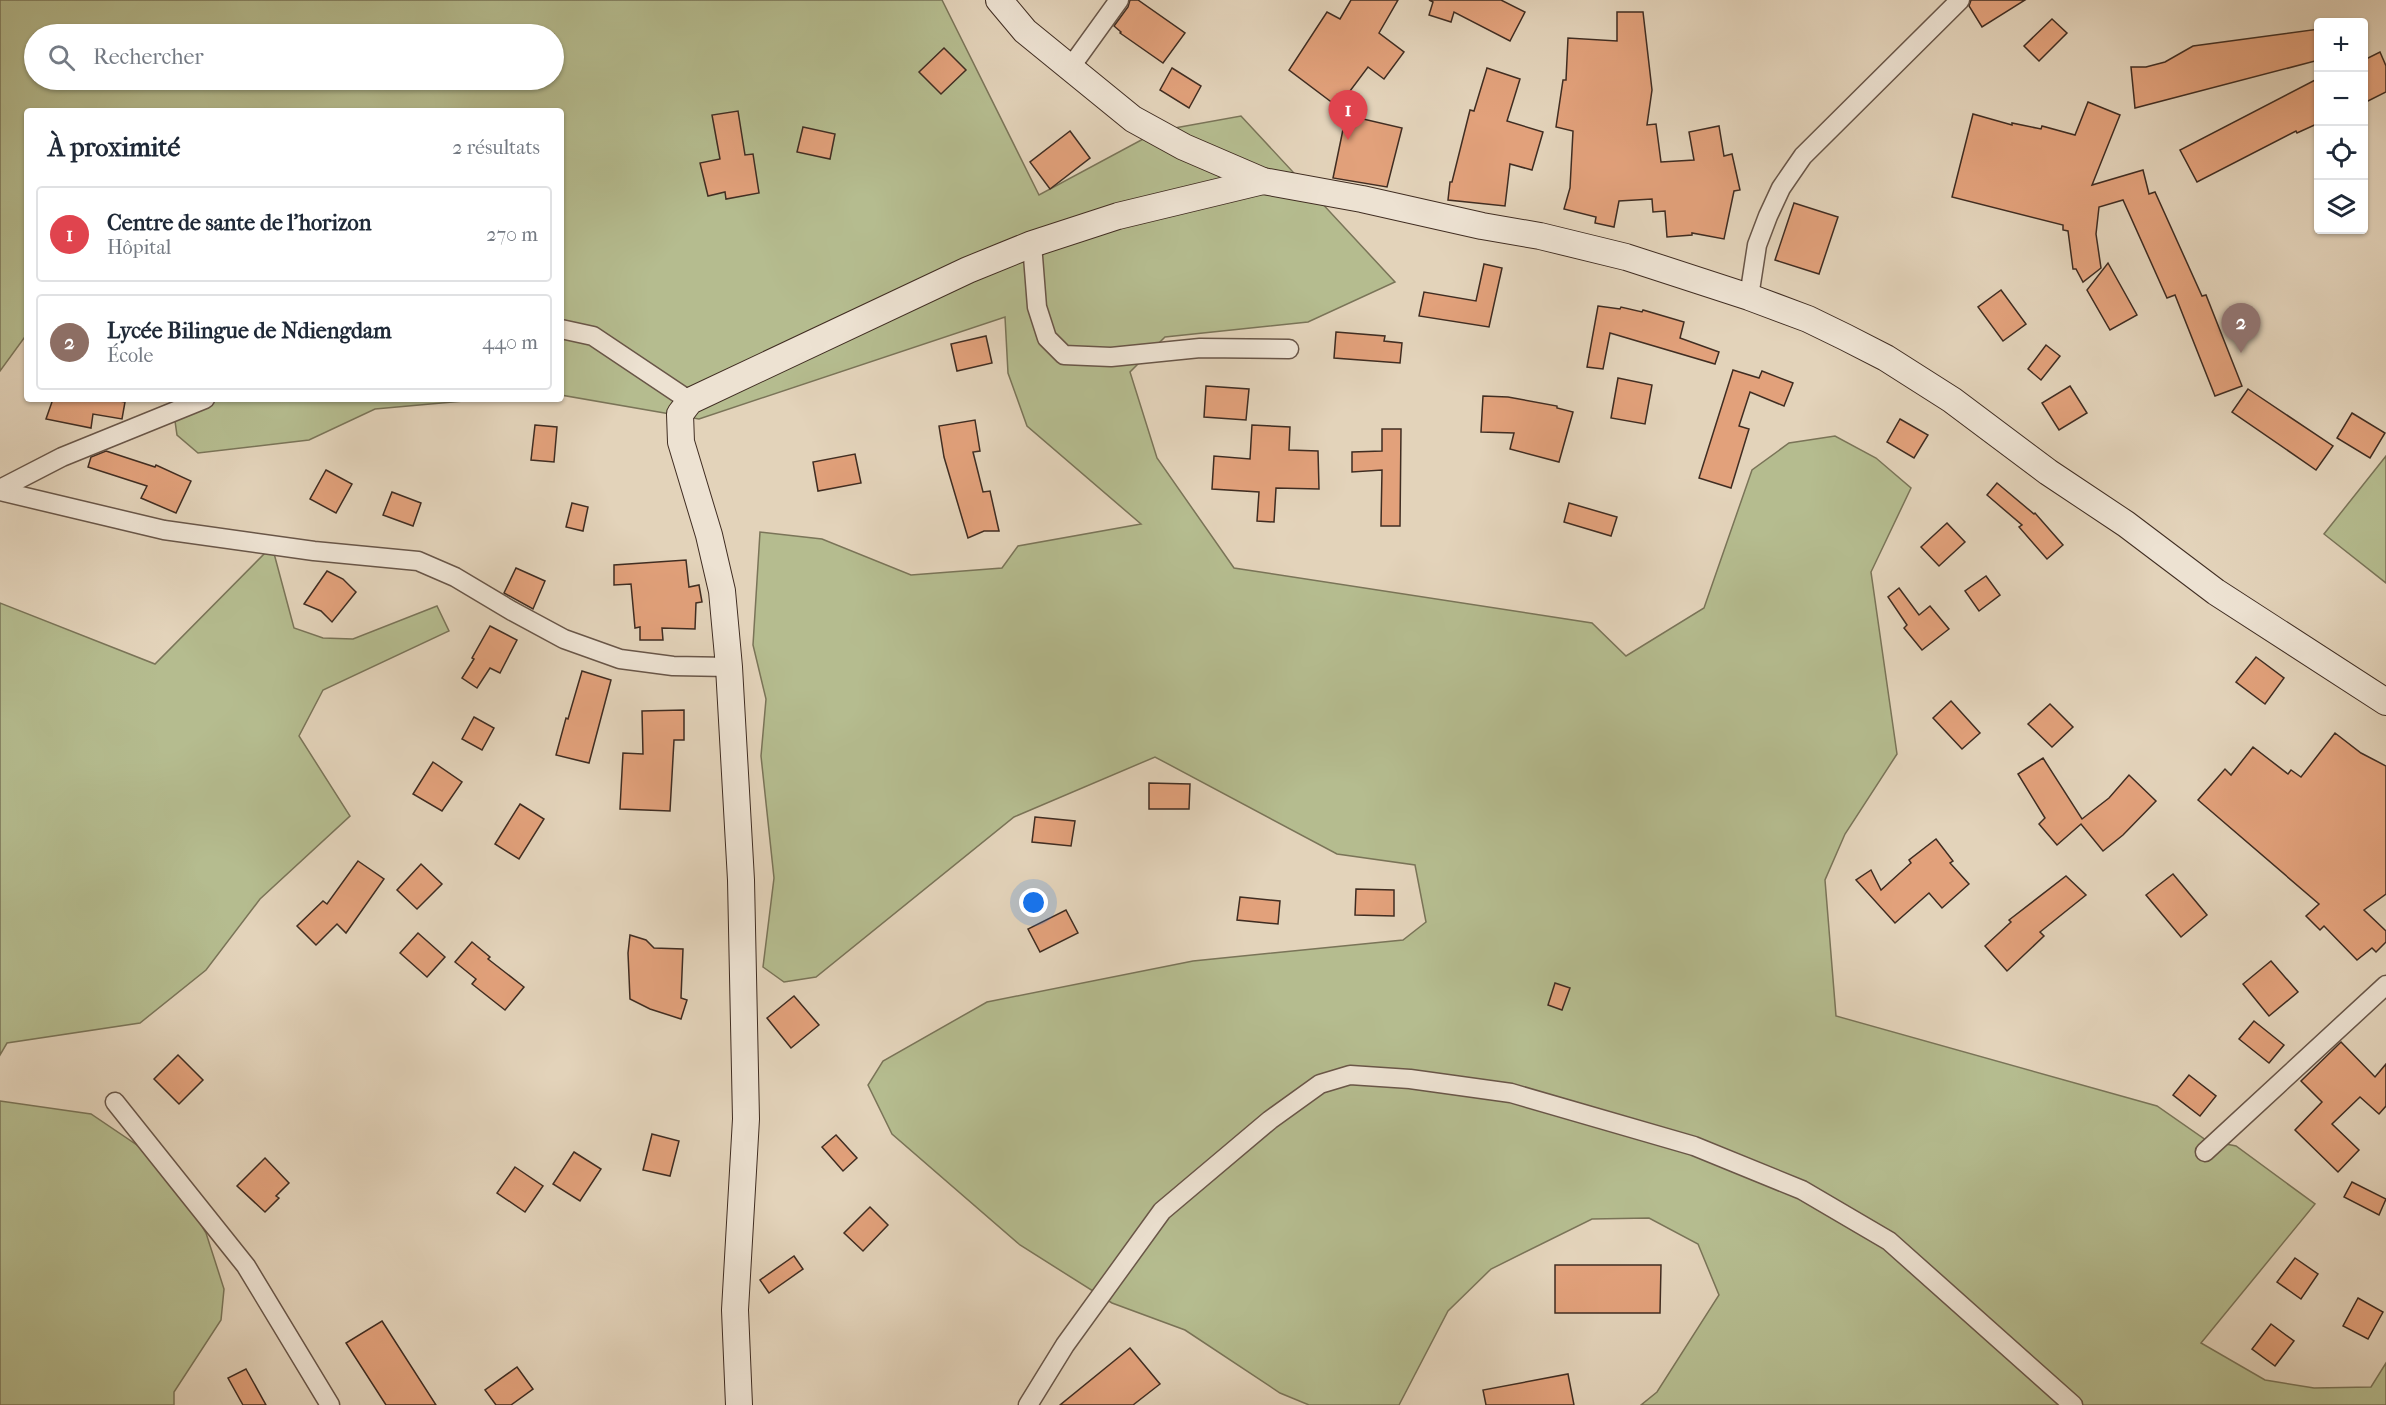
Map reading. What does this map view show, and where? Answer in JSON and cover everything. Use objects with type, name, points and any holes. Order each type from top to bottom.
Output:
[{"type":"street","points":[[999,0],[1025,32],[1133,119],[1184,147],[1263,181],[1551,238],[1626,257],[1749,297],[1808,319],[1845,337],[1886,358],[1952,400],[2216,592],[2386,702]]},
{"type":"street","points":[[1070,68],[1119,0]]},
{"type":"street","points":[[1749,297],[1757,245],[1768,216],[1781,188],[1803,156],[1960,0]]},
{"type":"street","points":[[739,1405],[735,1310],[742,1213],[746,1084],[741,880],[729,667],[722,591],[709,535],[681,441],[681,414],[690,401],[968,270],[1032,244],[1118,216],[1263,181]]},
{"type":"street","points":[[1032,244],[1037,307],[1047,338],[1064,356],[1111,357],[1200,348],[1288,349]]},
{"type":"street","points":[[564,331],[593,336],[690,401]]},
{"type":"street","points":[[0,490],[62,457],[198,402]]},
{"type":"street","points":[[0,490],[164,530],[314,551],[418,561],[455,577],[564,639],[620,659],[673,666],[729,667]]},
{"type":"street","points":[[2205,1152],[2386,985]]},
{"type":"street","points":[[1028,1405],[1065,1345],[1162,1211],[1270,1120],[1320,1084],[1350,1075],[1410,1079],[1511,1093],[1694,1146],[1802,1190],[1889,1241],[2073,1405]]},
{"type":"street","points":[[115,1102],[246,1266],[330,1405]]},
{"type":"green space","points":[[0,0],[942,0],[1039,195],[1158,131],[1241,116],[1395,282],[1308,322],[1165,337],[1130,372],[1157,458],[1234,568],[1592,623],[1626,656],[1704,608],[1752,470],[1789,443],[1835,436],[1876,458],[1911,488],[1871,572],[1897,754],[1845,834],[1825,880],[1836,1016],[2157,1106],[2206,1140],[2236,1146],[2315,1204],[2201,1343],[2265,1380],[2314,1388],[2371,1387],[2386,1363],[2386,1405],[1641,1405],[1657,1392],[1719,1295],[1698,1244],[1649,1218],[1592,1219],[1491,1269],[1448,1311],[1399,1405],[1309,1405],[1280,1393],[1185,1330],[1112,1303],[1020,1245],[892,1134],[868,1085],[883,1061],[987,1002],[1193,961],[1403,940],[1426,922],[1415,865],[1337,854],[1155,757],[1014,817],[816,977],[784,982],[763,967],[774,878],[761,756],[766,699],[753,645],[760,532],[822,539],[911,575],[1002,568],[1018,546],[1141,524],[1027,426],[1008,373],[1005,317],[699,419],[564,396],[564,108],[24,108],[24,338],[0,371]]},
{"type":"green space","points":[[177,402],[453,402],[375,409],[309,440],[198,453],[177,435],[173,407]]},
{"type":"green space","points":[[2386,456],[2386,583],[2324,534]]},
{"type":"green space","points":[[272,546],[294,628],[323,638],[353,639],[437,606],[449,631],[323,690],[299,736],[350,816],[260,899],[206,970],[140,1023],[7,1043],[0,1055],[0,603],[155,664]]},
{"type":"green space","points":[[0,1101],[91,1114],[165,1164],[206,1233],[224,1289],[221,1320],[174,1392],[174,1405],[0,1405]]},
{"type":"building","points":[[1130,0],[1138,0],[1185,33],[1163,63],[1120,33],[1114,26],[1128,7]]},
{"type":"building","points":[[1351,0],[1398,0],[1379,33],[1404,52],[1384,79],[1368,67],[1338,107],[1289,70],[1327,12],[1340,19]]},
{"type":"building","points":[[1429,0],[1501,0],[1525,12],[1510,41],[1454,12],[1451,22],[1429,15],[1433,2]]},
{"type":"building","points":[[1971,0],[2025,0],[1982,27],[1969,6]]},
{"type":"building","points":[[1617,12],[1643,12],[1652,90],[1647,125],[1656,124],[1661,162],[1694,160],[1689,132],[1719,126],[1724,156],[1732,154],[1740,190],[1734,191],[1724,239],[1692,233],[1692,235],[1667,237],[1665,211],[1653,212],[1652,199],[1619,201],[1614,227],[1595,223],[1596,217],[1564,209],[1570,188],[1573,131],[1556,127],[1563,80],[1566,80],[1568,38],[1617,41]]},
{"type":"building","points":[[2052,19],[2067,33],[2039,61],[2024,46]]},
{"type":"building","points":[[2314,30],[2314,61],[2135,108],[2131,67],[2146,67],[2165,62],[2193,46]]},
{"type":"building","points":[[944,48],[966,70],[941,94],[919,72]]},
{"type":"building","points":[[2380,52],[2386,66],[2386,92],[2368,101],[2368,72],[2368,58]]},
{"type":"building","points":[[1172,68],[1201,86],[1189,108],[1160,90]]},
{"type":"building","points":[[1487,68],[1520,79],[1507,121],[1543,132],[1532,170],[1510,164],[1505,206],[1448,200],[1450,182],[1452,182],[1470,110],[1474,111]]},
{"type":"building","points":[[2314,81],[2314,125],[2297,133],[2296,131],[2197,182],[2180,150]]},
{"type":"building","points":[[2088,102],[2120,115],[2092,185],[2143,170],[2149,194],[2155,192],[2202,296],[2206,295],[2242,386],[2215,396],[2175,295],[2167,298],[2123,200],[2099,207],[2096,234],[2101,268],[2083,282],[2076,269],[2073,269],[2068,231],[2063,230],[2063,225],[1952,197],[1973,114],[2012,125],[2012,123],[2041,129],[2042,126],[2075,135]]},
{"type":"building","points":[[738,111],[745,155],[753,154],[759,193],[726,199],[725,192],[708,196],[700,163],[720,159],[712,115]]},
{"type":"building","points":[[1346,115],[1402,128],[1387,187],[1333,178]]},
{"type":"building","points":[[803,127],[835,134],[830,159],[797,152]]},
{"type":"building","points":[[1070,131],[1090,158],[1050,189],[1030,162]]},
{"type":"building","points":[[1794,203],[1838,217],[1819,274],[1775,260]]},
{"type":"building","points":[[2108,263],[2137,315],[2110,330],[2087,290]]},
{"type":"building","points":[[1484,264],[1502,268],[1489,327],[1419,316],[1424,292],[1476,301]]},
{"type":"building","points":[[2001,290],[2026,324],[2003,341],[1978,307]]},
{"type":"building","points":[[1598,306],[1620,309],[1621,307],[1642,312],[1643,310],[1684,322],[1680,338],[1719,352],[1715,364],[1610,333],[1603,369],[1587,367]]},
{"type":"building","points":[[1336,332],[1385,336],[1384,341],[1402,343],[1400,363],[1334,358]]},
{"type":"building","points":[[986,336],[992,363],[957,371],[951,344]]},
{"type":"building","points":[[2046,345],[2060,356],[2041,380],[2028,369]]},
{"type":"building","points":[[1733,370],[1759,378],[1762,371],[1793,383],[1784,406],[1750,392],[1739,426],[1749,429],[1731,488],[1699,478]]},
{"type":"building","points":[[1618,378],[1652,385],[1645,424],[1611,418]]},
{"type":"building","points":[[1206,386],[1249,389],[1246,420],[1204,417]]},
{"type":"building","points":[[2070,386],[2087,413],[2059,430],[2042,403]]},
{"type":"building","points":[[2248,389],[2333,446],[2316,470],[2232,412]]},
{"type":"building","points":[[1483,396],[1508,397],[1557,406],[1557,408],[1573,412],[1559,462],[1510,449],[1514,433],[1481,432]]},
{"type":"building","points":[[52,402],[125,402],[122,419],[93,414],[91,428],[46,419]]},
{"type":"building","points":[[2352,413],[2385,433],[2370,458],[2337,438]]},
{"type":"building","points":[[1900,419],[1928,435],[1914,458],[1887,442]]},
{"type":"building","points":[[975,420],[980,451],[973,452],[983,492],[990,491],[999,531],[984,531],[968,538],[944,457],[939,426]]},
{"type":"building","points":[[535,425],[557,427],[554,462],[531,460]]},
{"type":"building","points":[[1252,425],[1290,427],[1289,450],[1318,451],[1319,489],[1276,488],[1274,522],[1257,521],[1259,492],[1212,489],[1214,456],[1250,459]]},
{"type":"building","points":[[1382,429],[1401,429],[1400,526],[1381,526],[1382,470],[1352,472],[1352,452],[1382,451]]},
{"type":"building","points":[[106,451],[155,467],[156,465],[191,481],[176,513],[141,498],[147,486],[88,467],[91,457]]},
{"type":"building","points":[[855,454],[861,483],[818,491],[813,462]]},
{"type":"building","points":[[326,470],[352,484],[336,513],[310,499]]},
{"type":"building","points":[[1997,483],[2035,513],[2063,545],[2047,559],[2019,527],[2022,525],[1987,495]]},
{"type":"building","points":[[392,492],[421,503],[413,526],[383,515]]},
{"type":"building","points":[[572,503],[588,507],[583,531],[566,527]]},
{"type":"building","points":[[1569,503],[1617,517],[1611,536],[1564,522]]},
{"type":"building","points":[[1947,523],[1965,542],[1939,566],[1921,547]]},
{"type":"building","points":[[686,560],[689,587],[699,585],[702,602],[696,603],[695,629],[662,628],[663,640],[640,640],[640,627],[635,628],[631,584],[614,585],[614,565]]},
{"type":"building","points":[[516,568],[545,581],[533,609],[504,593]]},
{"type":"building","points":[[327,571],[343,579],[356,592],[332,622],[321,611],[304,604]]},
{"type":"building","points":[[1986,576],[2000,595],[1979,611],[1965,591]]},
{"type":"building","points":[[1899,588],[1919,615],[1930,606],[1949,629],[1922,650],[1904,628],[1907,625],[1888,597]]},
{"type":"building","points":[[490,626],[517,640],[500,673],[490,668],[477,688],[462,678]]},
{"type":"building","points":[[2256,657],[2284,678],[2265,704],[2236,682]]},
{"type":"building","points":[[582,671],[611,680],[589,763],[556,755]]},
{"type":"building","points":[[1951,701],[1980,733],[1962,749],[1933,718]]},
{"type":"building","points":[[2050,704],[2073,727],[2052,747],[2028,724]]},
{"type":"building","points":[[684,710],[684,740],[674,740],[670,811],[620,809],[623,753],[643,754],[642,711]]},
{"type":"building","points":[[474,717],[494,728],[482,750],[462,739]]},
{"type":"building","points":[[2335,733],[2361,753],[2386,766],[2386,894],[2364,910],[2386,931],[2386,942],[2376,952],[2372,948],[2357,960],[2324,926],[2320,930],[2306,916],[2319,904],[2198,800],[2225,769],[2231,775],[2253,747],[2288,774],[2291,770],[2301,777]]},
{"type":"building","points":[[2043,758],[2082,819],[2109,798],[2129,775],[2156,801],[2123,835],[2103,851],[2081,824],[2057,845],[2039,824],[2045,818],[2018,774]]},
{"type":"building","points":[[433,762],[462,782],[442,811],[413,794]]},
{"type":"building","points":[[1149,783],[1190,784],[1189,809],[1149,809]]},
{"type":"building","points":[[520,804],[544,819],[519,859],[495,844]]},
{"type":"building","points":[[1035,817],[1075,821],[1071,846],[1032,842]]},
{"type":"building","points":[[1936,839],[1953,861],[1950,863],[1969,884],[1942,908],[1929,893],[1895,923],[1856,880],[1871,870],[1881,890],[1911,863],[1909,860]]},
{"type":"building","points":[[358,861],[384,879],[346,933],[337,924],[316,945],[297,926],[323,901],[327,904]]},
{"type":"building","points":[[421,864],[442,884],[417,909],[397,890]]},
{"type":"building","points":[[2173,874],[2207,915],[2181,937],[2146,895]]},
{"type":"building","points":[[2066,876],[2086,895],[2040,932],[2044,936],[2007,971],[1985,946],[2011,922],[2009,920]]},
{"type":"building","points":[[1356,889],[1394,890],[1394,916],[1355,915]]},
{"type":"building","points":[[1240,897],[1280,901],[1278,924],[1237,920]]},
{"type":"building","points":[[1066,910],[1078,933],[1040,952],[1028,929]]},
{"type":"building","points":[[418,933],[445,957],[427,977],[400,953]]},
{"type":"building","points":[[630,935],[646,940],[654,948],[683,949],[681,998],[687,1000],[681,1019],[650,1009],[630,999],[628,953]]},
{"type":"building","points":[[472,942],[490,957],[488,959],[524,987],[505,1010],[472,984],[476,979],[455,962]]},
{"type":"building","points":[[2271,961],[2298,992],[2269,1016],[2243,984]]},
{"type":"building","points":[[1555,983],[1570,988],[1562,1010],[1548,1005]]},
{"type":"building","points":[[794,996],[819,1025],[791,1048],[767,1018]]},
{"type":"building","points":[[2254,1021],[2284,1045],[2269,1063],[2239,1039]]},
{"type":"building","points":[[2341,1042],[2375,1077],[2386,1064],[2386,1106],[2379,1114],[2360,1097],[2332,1124],[2359,1150],[2338,1172],[2295,1130],[2322,1102],[2301,1081]]},
{"type":"building","points":[[178,1055],[203,1080],[179,1104],[154,1079]]},
{"type":"building","points":[[2189,1075],[2216,1096],[2200,1116],[2173,1095]]},
{"type":"building","points":[[652,1134],[679,1141],[670,1176],[643,1170]]},
{"type":"building","points":[[836,1135],[857,1158],[843,1171],[822,1147]]},
{"type":"building","points":[[574,1152],[601,1169],[580,1201],[553,1184]]},
{"type":"building","points":[[265,1158],[289,1183],[276,1196],[279,1198],[265,1212],[237,1186]]},
{"type":"building","points":[[515,1167],[543,1186],[525,1212],[497,1193]]},
{"type":"building","points":[[2352,1182],[2386,1199],[2379,1215],[2344,1197]]},
{"type":"building","points":[[870,1207],[888,1225],[863,1251],[844,1233]]},
{"type":"building","points":[[794,1256],[803,1269],[769,1293],[760,1280]]},
{"type":"building","points":[[2295,1258],[2318,1274],[2301,1299],[2277,1282]]},
{"type":"building","points":[[1555,1265],[1661,1265],[1660,1313],[1555,1313]]},
{"type":"building","points":[[2358,1298],[2383,1312],[2368,1339],[2343,1326]]},
{"type":"building","points":[[382,1321],[436,1405],[386,1405],[346,1343]]},
{"type":"building","points":[[2271,1324],[2294,1341],[2275,1366],[2252,1349]]},
{"type":"building","points":[[1130,1348],[1160,1384],[1133,1405],[1060,1405]]},
{"type":"building","points":[[517,1367],[533,1389],[511,1405],[496,1405],[485,1390]]},
{"type":"building","points":[[246,1369],[266,1405],[243,1405],[228,1378]]},
{"type":"building","points":[[1568,1374],[1574,1405],[1486,1405],[1483,1390]]},
{"type":"place","name":"Centre de sante de l'horizon","points":[[1348,140]]},
{"type":"place","name":"Lycée Bilingue de Ndiengdam","points":[[2241,353]]}]
